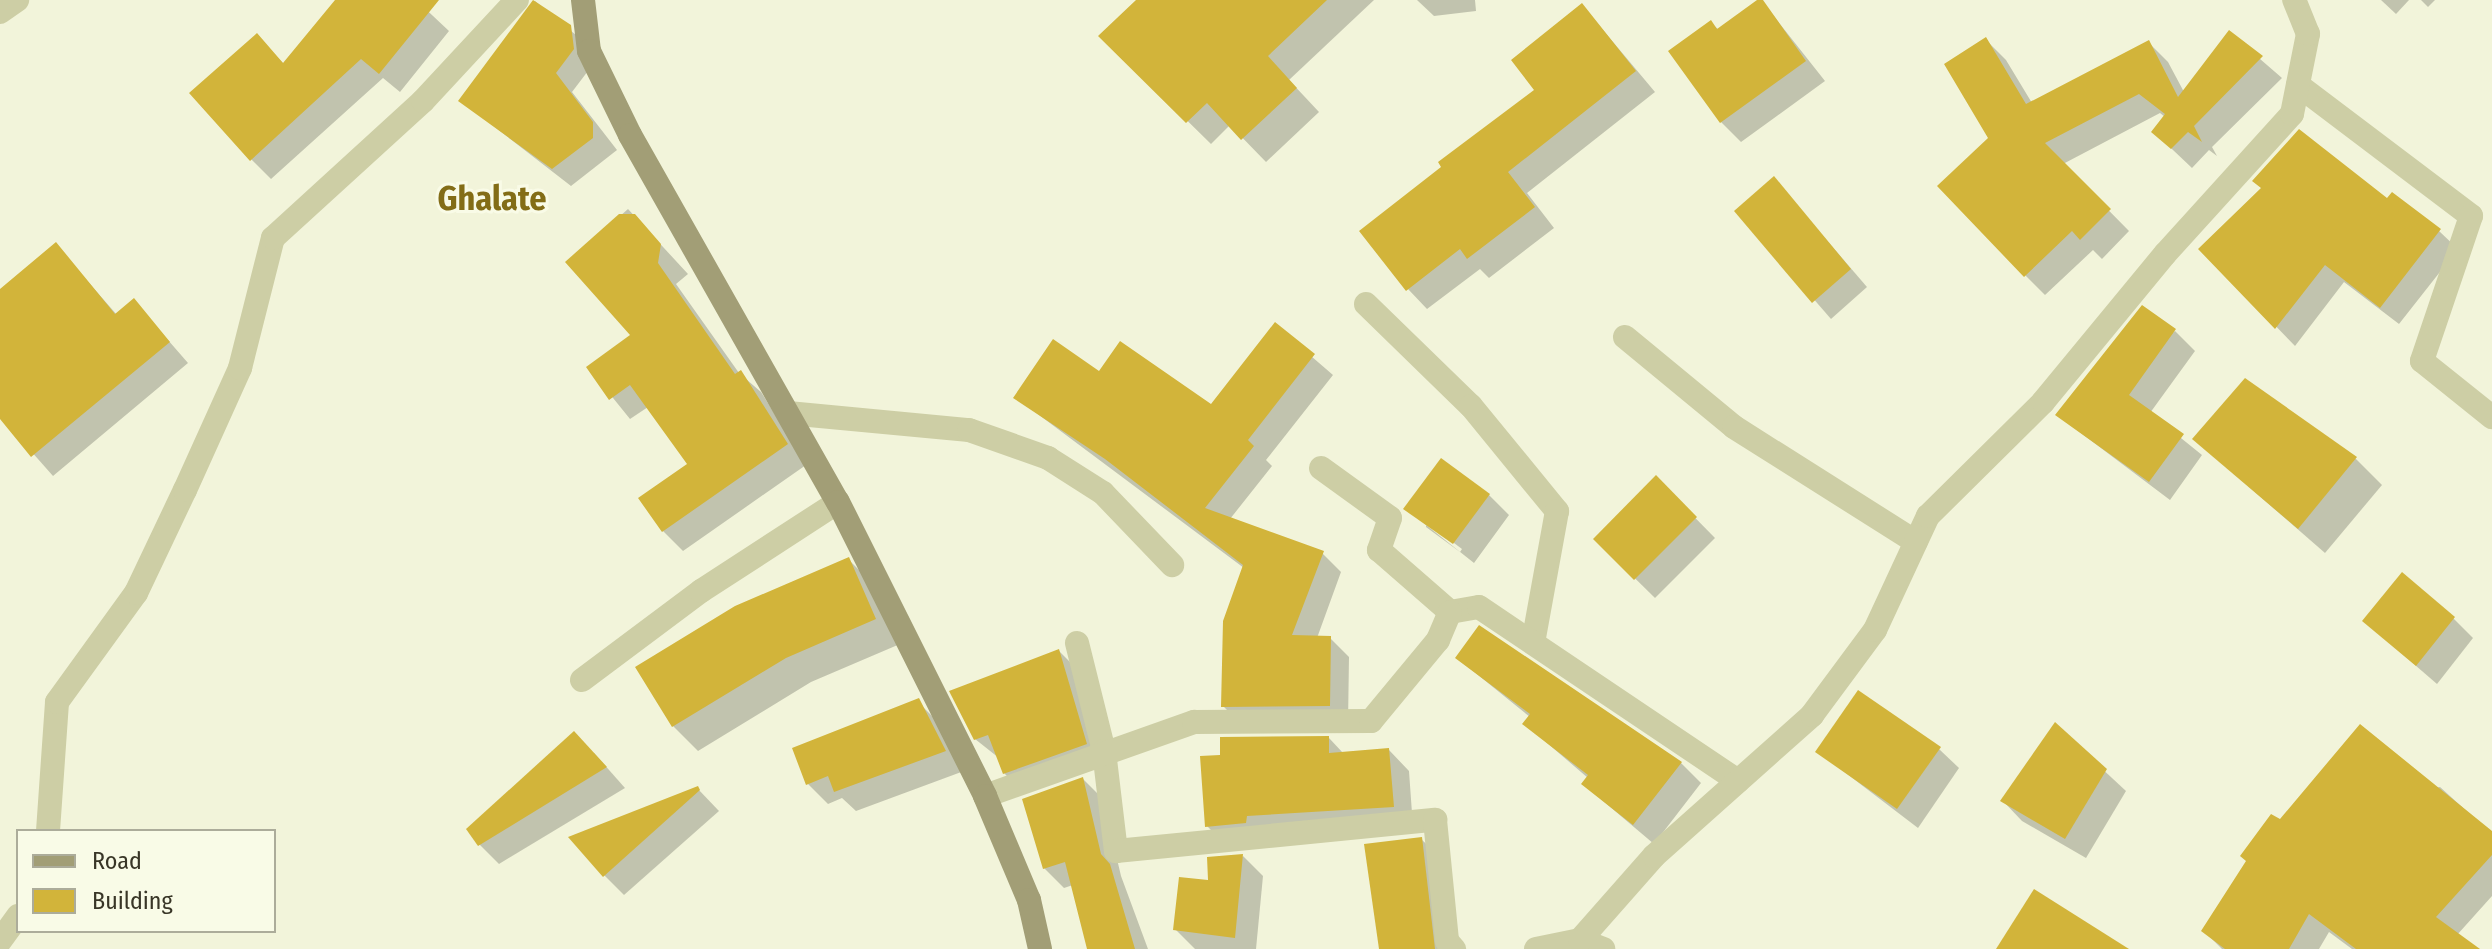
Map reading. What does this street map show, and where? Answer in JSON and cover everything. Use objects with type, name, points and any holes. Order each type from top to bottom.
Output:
[{"type":"main road","points":[[583,0],[589,51],[630,135],[838,502],[985,796],[1029,900],[1040,949]]},
{"type":"street","points":[[0,12],[17,0]]},
{"type":"street","points":[[48,829],[57,702],[136,593],[185,490],[240,368],[273,238],[423,101],[517,0]]},
{"type":"street","points":[[1580,940],[1654,856],[1812,715],[1875,630],[1928,516],[2043,402],[2165,254],[2292,114],[2308,34],[2294,0]]},
{"type":"street","points":[[2298,85],[2471,216],[2422,361],[2492,417]]},
{"type":"street","points":[[1366,304],[1471,406],[1557,511],[1533,643]]},
{"type":"street","points":[[1625,337],[1734,427],[1916,542]]},
{"type":"street","points":[[788,413],[969,430],[1048,458],[1103,493],[1172,565]]},
{"type":"street","points":[[1321,468],[1390,518],[1379,550],[1450,612]]},
{"type":"street","points":[[582,680],[701,591],[838,502]]},
{"type":"street","points":[[1450,612],[1479,607],[1738,781]]},
{"type":"street","points":[[985,796],[1104,751],[1194,722],[1371,721],[1438,640],[1450,612]]},
{"type":"street","points":[[1077,643],[1104,751],[1116,851],[1435,820],[1447,941],[1454,949]]},
{"type":"street","points":[[0,941],[16,919]]},
{"type":"street","points":[[1536,949],[1580,940],[1603,949]]},
{"type":"building","points":[[335,0],[439,0],[379,74],[361,59],[250,161],[189,93],[257,33],[283,63]]},
{"type":"building","points":[[533,0],[571,25],[574,49],[556,73],[593,122],[593,138],[552,169],[458,101]]},
{"type":"building","points":[[1136,0],[1327,0],[1268,56],[1297,88],[1241,140],[1207,103],[1186,123],[1098,36]]},
{"type":"building","points":[[1757,0],[1763,0],[1806,61],[1720,123],[1668,51],[1711,20],[1717,29]]},
{"type":"building","points":[[1582,3],[1636,71],[1508,172],[1535,207],[1467,259],[1460,249],[1406,291],[1359,231],[1441,167],[1438,162],[1534,90],[1511,60]]},
{"type":"building","points":[[2229,30],[2263,56],[2194,126],[2202,142],[2188,132],[2171,149],[2151,132],[2165,114],[2139,94],[2045,143],[2111,209],[2080,240],[2072,231],[2024,277],[1937,186],[1988,138],[1944,64],[1986,37],[2026,104],[2149,40],[2178,97]]},
{"type":"building","points":[[2299,129],[2387,198],[2392,192],[2441,229],[2380,308],[2325,265],[2275,329],[2198,249],[2261,188],[2252,181]]},
{"type":"building","points":[[1774,176],[1851,269],[1812,303],[1734,211]]},
{"type":"building","points":[[619,214],[635,214],[661,244],[658,263],[735,374],[741,370],[788,444],[662,532],[638,498],[687,464],[630,385],[609,400],[586,367],[630,335],[565,262]]},
{"type":"building","points":[[56,242],[115,314],[134,298],[170,342],[31,457],[0,419],[0,289]]},
{"type":"building","points":[[2142,305],[2176,329],[2129,395],[2184,434],[2149,482],[2055,415]]},
{"type":"building","points":[[1275,322],[1315,354],[1248,440],[1254,446],[1205,508],[1324,551],[1292,635],[1331,636],[1330,706],[1221,707],[1223,621],[1243,565],[1105,459],[1013,398],[1053,339],[1099,371],[1120,341],[1211,404]]},
{"type":"building","points":[[2245,378],[2357,457],[2298,529],[2192,439]]},
{"type":"building","points":[[1441,458],[1490,494],[1453,544],[1403,509]]},
{"type":"building","points":[[1656,475],[1697,517],[1634,580],[1593,539]]},
{"type":"building","points":[[849,557],[876,619],[786,658],[672,727],[635,667],[735,606]]},
{"type":"building","points":[[2402,572],[2455,617],[2416,666],[2362,621]]},
{"type":"building","points":[[1479,625],[1682,762],[1633,825],[1581,784],[1588,775],[1522,724],[1530,714],[1455,658]]},
{"type":"building","points":[[1059,649],[1087,744],[1003,774],[988,735],[974,740],[949,691]]},
{"type":"building","points":[[1858,690],[1941,747],[1897,809],[1815,752]]},
{"type":"building","points":[[919,698],[946,751],[834,792],[828,776],[806,785],[792,748]]},
{"type":"building","points":[[2055,722],[2107,769],[2065,839],[2000,801]]},
{"type":"building","points":[[2360,724],[2492,831],[2492,855],[2436,917],[2480,949],[2356,949],[2309,914],[2289,949],[2225,949],[2201,931],[2246,861],[2240,856],[2271,814],[2280,819]]},
{"type":"building","points":[[574,731],[607,767],[478,846],[466,829]]},
{"type":"building","points":[[1329,736],[1329,753],[1389,748],[1394,807],[1247,816],[1246,823],[1205,827],[1200,756],[1220,755],[1220,737]]},
{"type":"building","points":[[1083,777],[1101,854],[1110,864],[1135,949],[1087,949],[1065,862],[1043,869],[1022,799]]},
{"type":"building","points":[[698,786],[700,790],[603,877],[568,837]]},
{"type":"building","points":[[1422,837],[1435,949],[1379,949],[1364,844]]},
{"type":"building","points":[[1243,854],[1235,938],[1173,930],[1179,877],[1208,880],[1207,857]]},
{"type":"building","points":[[2034,889],[2129,949],[1996,949]]},
{"type":"district","name":"Ghalate","points":[[492,199]]}]
